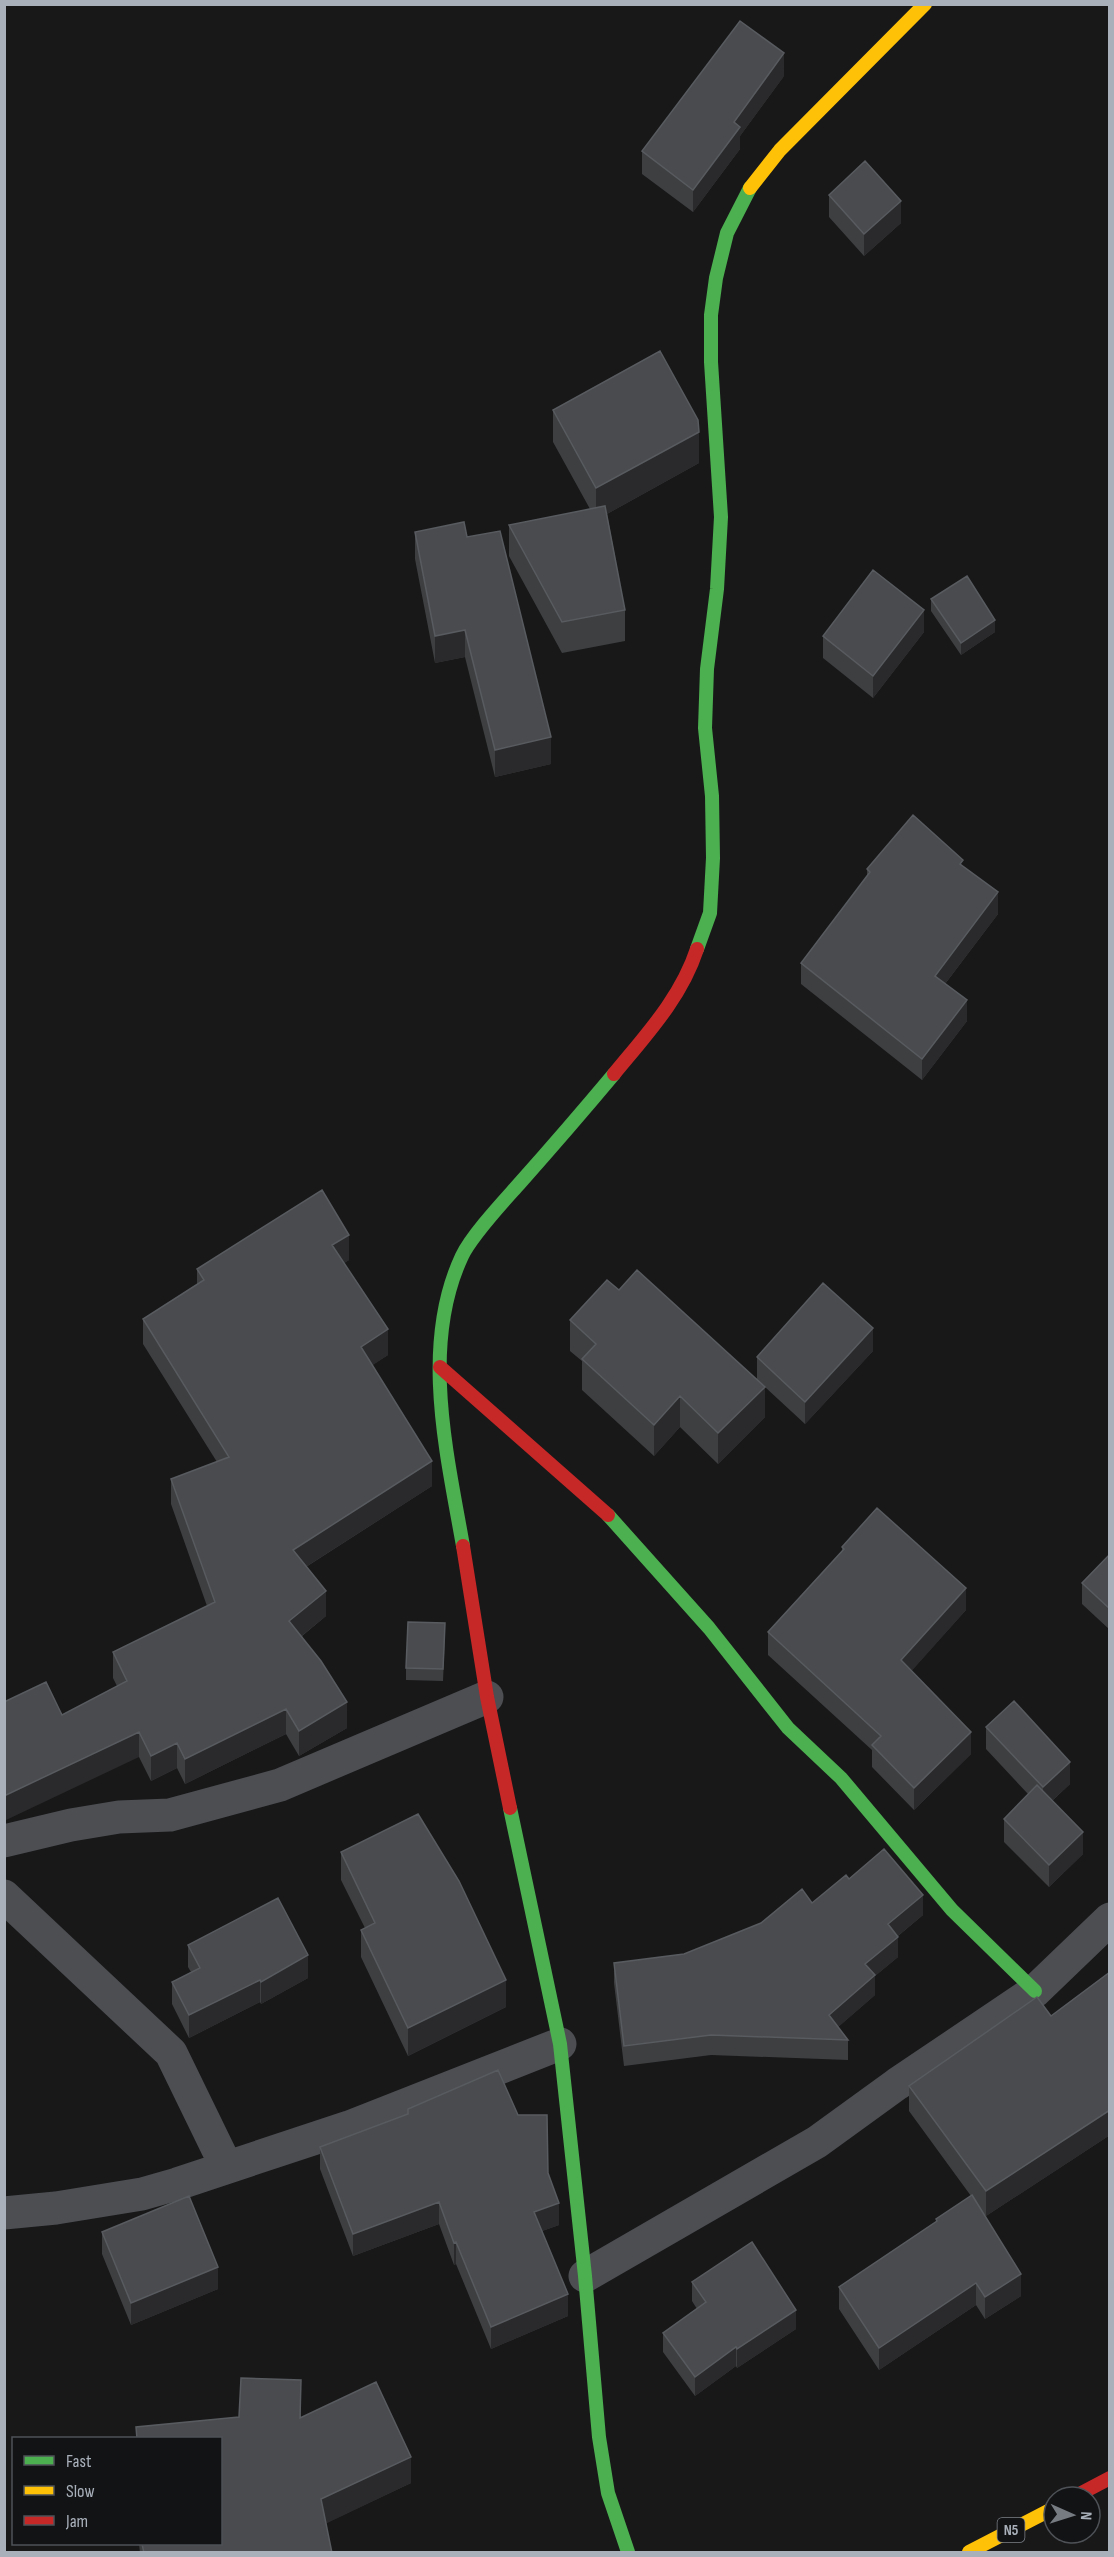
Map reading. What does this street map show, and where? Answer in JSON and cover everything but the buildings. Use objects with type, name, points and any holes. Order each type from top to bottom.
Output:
[{"type":"main road","points":[[628,2553],[608,2493],[598,2437],[585,2276],[560,2043],[487,1697],[464,1542],[442,1429],[440,1367],[446,1301],[463,1254],[499,1207],[573,1123],[668,1008],[692,965],[710,913],[713,858],[712,796],[705,728],[707,669],[717,589],[721,517],[711,362],[711,315],[716,278],[727,233],[753,183],[780,150],[925,4]]},
{"type":"main road","points":[[440,1367],[608,1515],[709,1628],[788,1728],[841,1778],[952,1910],[1035,1991]]},
{"type":"main road","name":"N5","points":[[969,2553],[1042,2514]]},
{"type":"street","points":[[4,1841],[110,1818],[170,1815],[280,1785],[487,1697]]},
{"type":"street","points":[[4,1896],[171,2053],[226,2166]]},
{"type":"street","points":[[585,2276],[817,2142],[897,2084],[1035,1991],[1110,1919]]},
{"type":"street","points":[[4,2213],[56,2208],[142,2194],[226,2166],[281,2151],[349,2127],[560,2043]]},
{"type":"traffic: fast","points":[[697,949],[710,913],[713,858],[712,796],[705,728],[707,669],[717,589],[721,517],[711,362],[711,315],[716,278],[727,233],[750,188]]},
{"type":"traffic: fast","points":[[463,1546],[450,1474],[441,1400],[442,1326],[449,1290],[462,1256],[480,1229],[614,1074]]},
{"type":"traffic: fast","points":[[608,1515],[709,1628],[788,1728],[841,1778],[952,1910],[1035,1991]]},
{"type":"traffic: fast","points":[[510,1808],[560,2044],[585,2276],[599,2437],[608,2493],[628,2552]]},
{"type":"traffic: slow","points":[[750,188],[780,150],[925,4]]},
{"type":"traffic: slow","points":[[969,2552],[1042,2514]]},
{"type":"traffic: jam","points":[[614,1074],[672,1000],[682,984],[697,949]]},
{"type":"traffic: jam","points":[[440,1367],[608,1515]]},
{"type":"traffic: jam","points":[[463,1546],[487,1697],[510,1808]]},
{"type":"traffic: jam","points":[[1097,2485],[1110,2478]]}]
